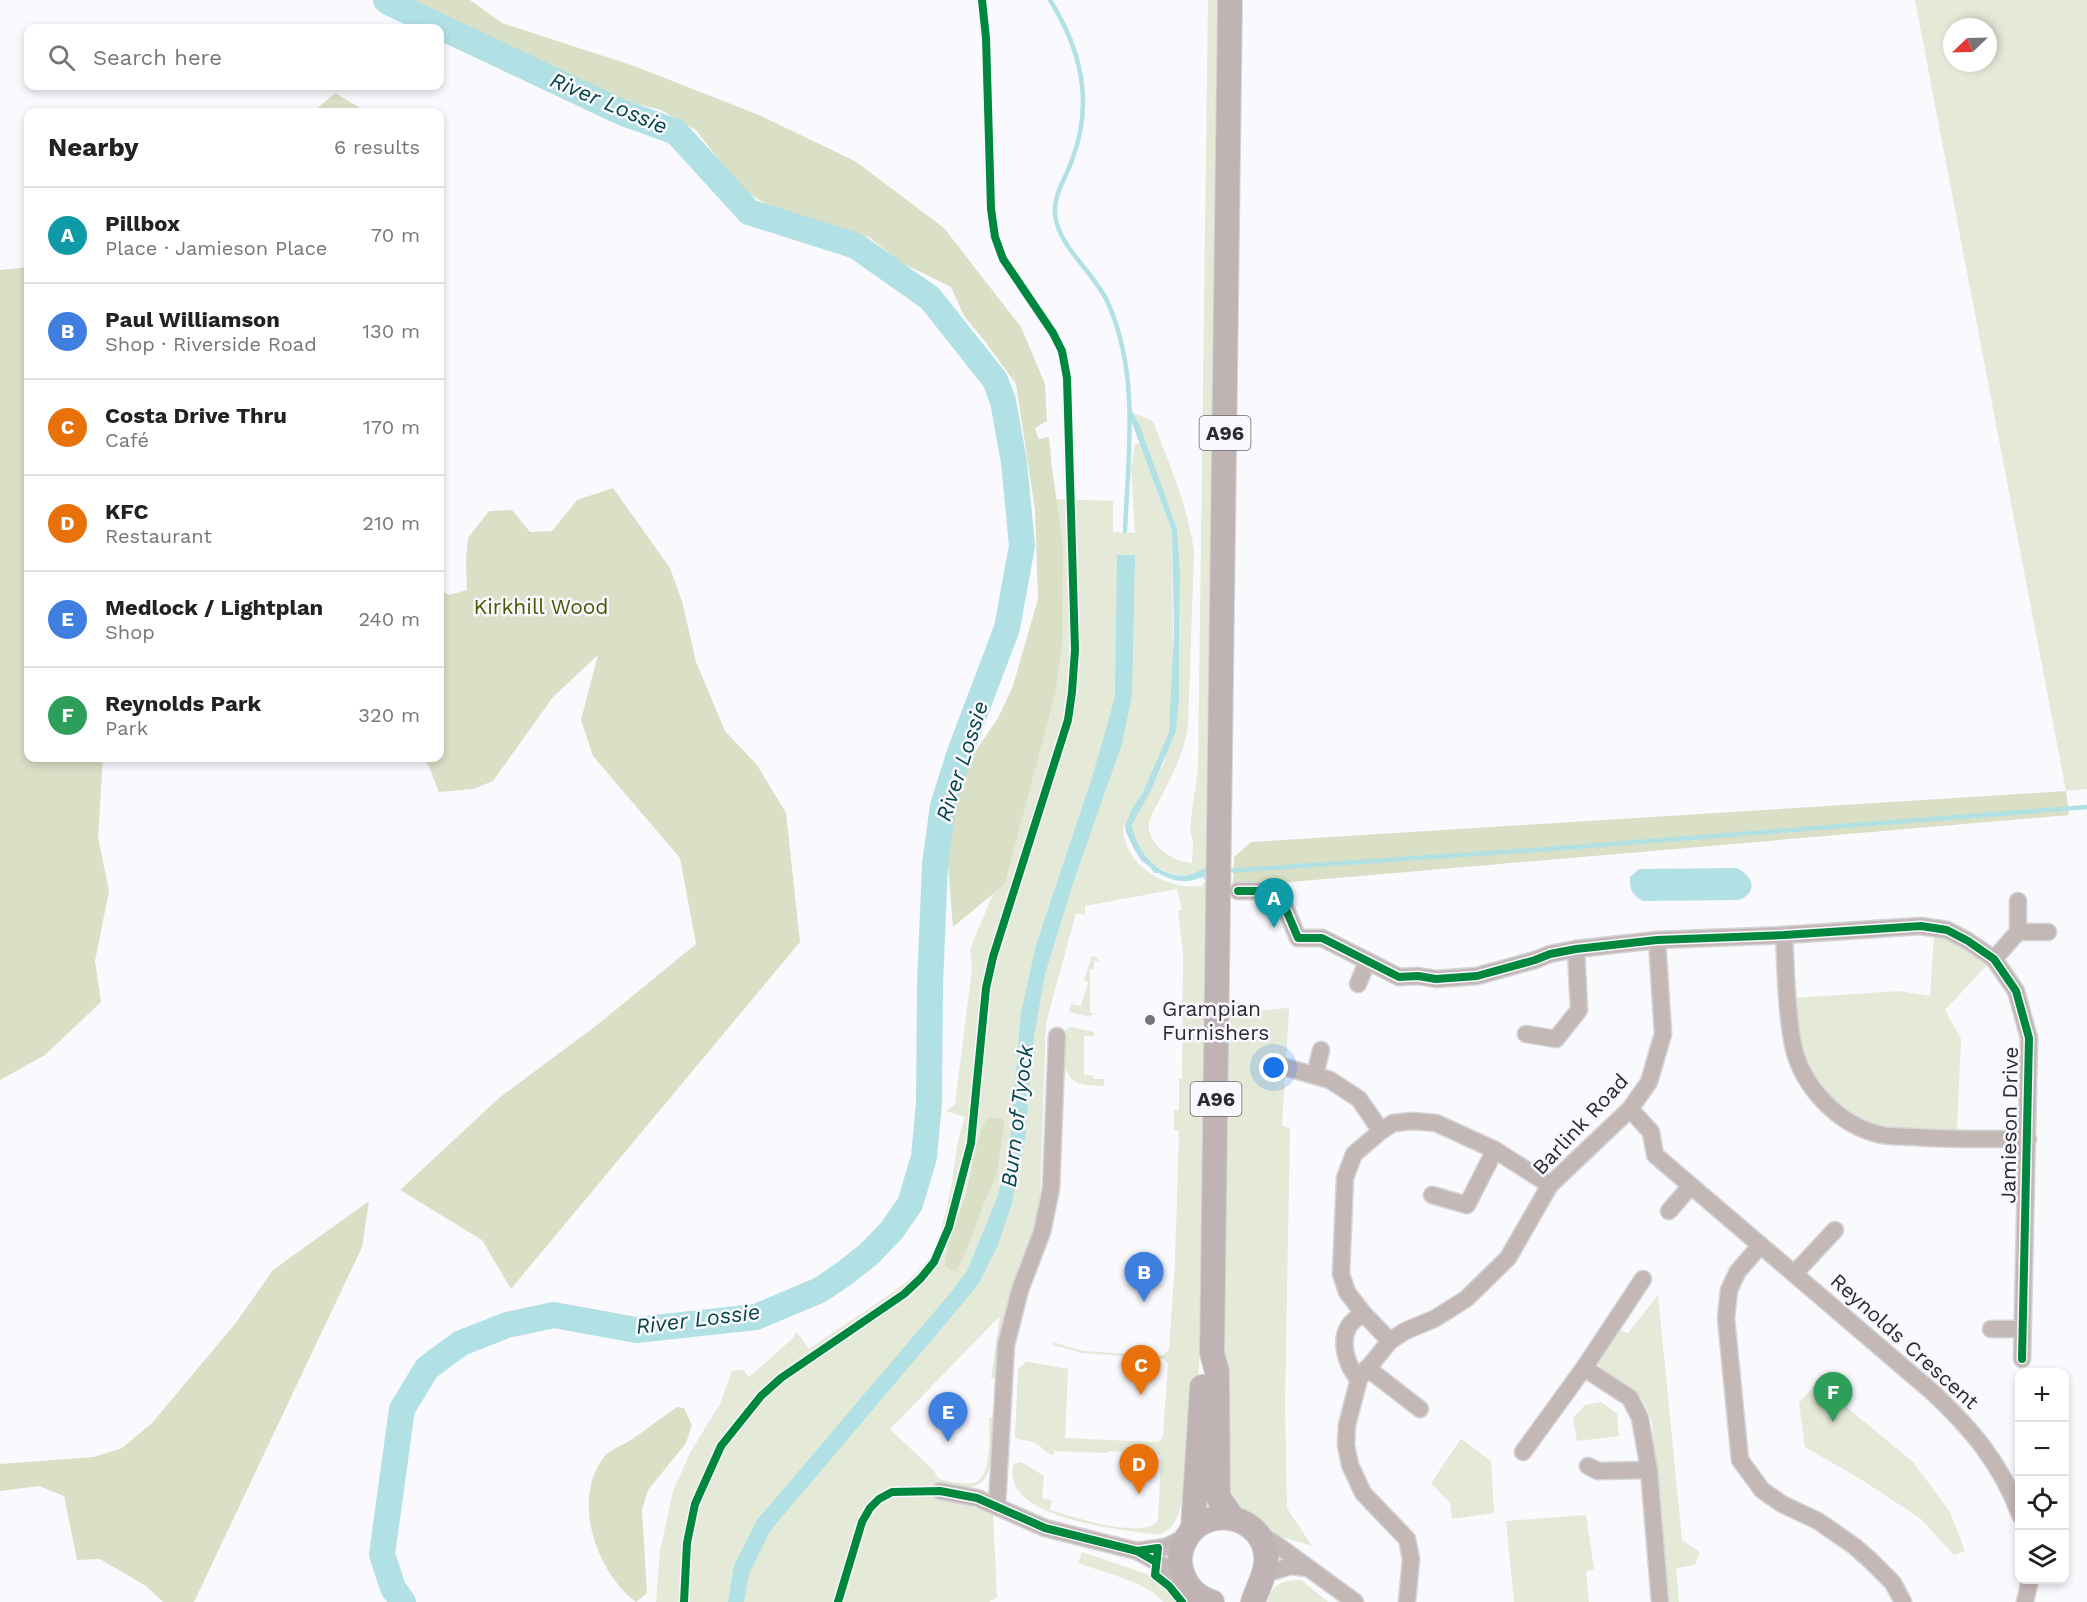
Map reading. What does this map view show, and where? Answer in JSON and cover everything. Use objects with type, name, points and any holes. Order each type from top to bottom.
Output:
[{"type":"highway","name":"A96","points":[[1230,0],[1226,879],[1212,1353],[1217,1372],[1218,1497],[1232,1517],[1246,1523],[1257,1533]]},
{"type":"highway","name":"A96","points":[[1186,1583],[1181,1572],[1181,1548],[1190,1533],[1203,1378],[1212,1353]]},
{"type":"highway","points":[[1190,1533],[1202,1522],[1217,1517],[1232,1517]]},
{"type":"highway","points":[[1234,1602],[1250,1595],[1258,1588],[1267,1560],[1264,1546],[1257,1533]]},
{"type":"highway","points":[[1186,1583],[1195,1593],[1212,1602]]},
{"type":"street","name":"Jamieson Drive","points":[[1226,879],[1279,893],[1298,938],[1322,938],[1399,977],[1418,976],[1436,979],[1477,976],[1550,954],[1657,940],[1921,926],[1947,930],[1968,941],[1994,959],[2016,991],[2030,1038],[2022,1359]]},
{"type":"street","points":[[1994,959],[2018,932],[2018,902]]},
{"type":"street","points":[[2018,932],[2048,932]]},
{"type":"street","points":[[1784,935],[1789,1014],[1794,1047],[1811,1089],[1831,1108],[1849,1121],[1880,1134],[1950,1140],[2028,1139]]},
{"type":"street","name":"Barlink Road","points":[[1407,1602],[1411,1559],[1407,1539],[1364,1493],[1350,1466],[1346,1445],[1347,1425],[1363,1373],[1389,1341],[1466,1299],[1508,1258],[1550,1185],[1630,1109],[1649,1082],[1663,1034],[1657,940]]},
{"type":"street","points":[[1526,1034],[1556,1039],[1579,1010],[1576,949]]},
{"type":"street","points":[[1358,984],[1367,962]]},
{"type":"street","points":[[997,1505],[1006,1345],[1020,1290],[1042,1232],[1051,1189],[1057,1036]]},
{"type":"street","points":[[1315,1075],[1321,1050]]},
{"type":"street","points":[[1285,1067],[1330,1080],[1359,1100],[1380,1131]]},
{"type":"street","name":"Reynolds Crescent","points":[[1630,1109],[1651,1132],[1655,1155],[1961,1419],[1997,1466],[2015,1506]]},
{"type":"street","points":[[1389,1341],[1363,1314],[1347,1292],[1341,1274],[1345,1178],[1354,1154],[1380,1131],[1393,1123],[1412,1121],[1436,1123],[1495,1150],[1550,1185]]},
{"type":"street","points":[[1432,1195],[1467,1205],[1495,1150]]},
{"type":"street","points":[[1668,1211],[1690,1187]]},
{"type":"street","points":[[1794,1274],[1835,1230]]},
{"type":"street","points":[[1760,1246],[1738,1270],[1729,1290],[1726,1318],[1740,1460],[1762,1490],[1782,1504],[1818,1521],[1862,1553],[1893,1583],[1904,1602]]},
{"type":"street","points":[[1523,1452],[1584,1368],[1643,1279]]},
{"type":"street","points":[[1363,1314],[1349,1325],[1346,1333],[1344,1347],[1351,1372],[1363,1373],[1419,1409]]},
{"type":"street","points":[[1991,1329],[2022,1329]]},
{"type":"street","points":[[1584,1368],[1630,1398],[1640,1418],[1649,1470],[1660,1602]]},
{"type":"street","points":[[1588,1466],[1598,1471],[1649,1470]]},
{"type":"street","points":[[940,1491],[997,1505],[1045,1528],[1137,1551],[1166,1567],[1186,1583]]},
{"type":"street","points":[[1137,1551],[1166,1547],[1190,1533]]},
{"type":"street","points":[[1257,1533],[1355,1602]]},
{"type":"street","points":[[1258,1588],[1291,1566],[1308,1568]]},
{"type":"street","points":[[2025,1602],[2029,1584]]},
{"type":"green space","points":[[404,0],[470,0],[502,23],[634,66],[759,115],[855,161],[944,228],[1021,327],[1045,384],[1047,421],[1035,428],[1039,439],[1049,437],[1063,545],[1062,643],[1055,695],[1005,884],[953,927],[946,842],[962,771],[998,718],[1013,686],[1038,599],[1035,510],[1016,384],[964,316],[951,287],[900,262],[869,237],[784,215],[741,189],[696,130],[661,110],[613,98],[557,69]]},
{"type":"green space","points":[[1208,0],[1218,0],[1206,838],[1212,852],[1213,866],[1187,875],[1176,875],[1150,861],[1138,844],[1132,825],[1164,763],[1179,698],[1180,624],[1177,529],[1134,413],[1153,421],[1183,502],[1194,552],[1188,726],[1181,754],[1149,822],[1151,837],[1162,850],[1177,860],[1192,863],[1193,841],[1190,831],[1198,769]]},
{"type":"green space","points":[[1915,0],[2087,0],[2087,789],[2066,791]]},
{"type":"green space","points":[[335,93],[360,108],[318,108]]},
{"type":"green space","points":[[24,267],[24,762],[103,762],[98,837],[109,891],[95,961],[101,1002],[45,1055],[0,1080],[0,270]]},
{"type":"green space","points":[[1135,443],[1140,444],[1172,531],[1173,673],[1169,732],[1143,792],[1123,827],[1125,841],[1139,864],[1162,880],[1175,884],[1202,886],[1206,879],[1211,880],[1206,1253],[1198,1382],[1184,1495],[1179,1513],[1170,1528],[1159,1535],[1120,1530],[1067,1518],[1043,1509],[1025,1498],[1014,1483],[1014,1464],[1021,1462],[1044,1476],[1042,1498],[1052,1500],[1050,1510],[1123,1528],[1150,1526],[1158,1520],[1161,1458],[1158,1454],[1055,1451],[1054,1455],[1036,1443],[1015,1437],[1018,1369],[1026,1362],[1068,1369],[1065,1438],[1154,1442],[1160,1441],[1163,1436],[1168,1364],[1164,1359],[1082,1353],[1053,1345],[1053,1342],[1083,1351],[1161,1356],[1169,1350],[1175,1261],[1179,1131],[1174,1130],[1174,1110],[1179,1110],[1179,1079],[1182,1079],[1183,952],[1178,911],[1182,910],[1177,889],[1085,906],[1085,915],[1076,913],[1046,1023],[1040,1203],[1028,1250],[1005,1311],[995,1378],[991,1378],[1000,1316],[890,1429],[933,1470],[939,1479],[973,1483],[984,1473],[987,1464],[989,1417],[993,1417],[993,1448],[989,1470],[984,1479],[978,1485],[968,1487],[939,1484],[964,1504],[993,1515],[997,1597],[989,1602],[656,1602],[660,1551],[673,1491],[691,1451],[720,1404],[732,1371],[744,1370],[749,1377],[793,1338],[796,1331],[809,1349],[909,1280],[923,1266],[935,1246],[950,1195],[961,1128],[965,1117],[946,1111],[955,1104],[972,969],[970,949],[993,894],[1005,884],[1055,695],[1063,544],[1056,499],[1113,501],[1113,532],[1135,533],[1131,468]],"holes":[[[987,1118],[1005,1121],[997,1174],[964,1257],[955,1272],[945,1255],[964,1196],[977,1143]]]},
{"type":"green space","name":"Kirkhill Wood","points":[[613,488],[670,568],[682,601],[696,662],[725,731],[757,765],[786,813],[800,942],[511,1289],[482,1240],[400,1190],[499,1098],[597,1025],[696,944],[680,858],[593,756],[581,720],[598,655],[553,697],[493,781],[473,789],[439,792],[426,762],[444,762],[444,593],[449,595],[467,590],[468,538],[489,511],[512,510],[530,532],[552,531],[577,500]]},
{"type":"green space","points":[[2066,791],[2069,815],[1233,887],[1234,857],[1251,842]]},
{"type":"green space","points":[[1934,937],[1963,947],[1987,965],[1945,1010],[1961,1039],[1957,1131],[1876,1127],[1836,1105],[1817,1085],[1799,1045],[1794,998],[1899,991],[1930,996]]},
{"type":"green space","points":[[1092,956],[1097,957],[1099,961],[1094,961],[1094,969],[1090,969],[1090,1013],[1094,1013],[1090,1017],[1069,1012],[1071,1004],[1081,1006],[1088,982],[1084,980]]},
{"type":"green space","points":[[1289,1008],[1282,1125],[1290,1129],[1285,1404],[1287,1508],[1312,1546],[1282,1537],[1250,1519],[1240,1510],[1227,1488],[1221,1417],[1229,1012]]},
{"type":"green space","points":[[1071,1027],[1094,1032],[1094,1036],[1084,1036],[1084,1075],[1093,1075],[1094,1079],[1104,1079],[1104,1086],[1076,1082],[1067,1072],[1064,1042],[1066,1029]]},
{"type":"green space","points":[[987,1118],[998,1118],[1005,1121],[997,1174],[956,1272],[945,1267],[947,1248],[965,1195],[979,1136]]},
{"type":"green space","points":[[369,1201],[362,1247],[194,1602],[163,1602],[146,1586],[100,1559],[77,1560],[64,1496],[39,1486],[0,1491],[0,1464],[94,1457],[122,1448],[152,1423],[235,1324],[273,1270]]},
{"type":"green space","points":[[1658,1295],[1682,1540],[1700,1552],[1695,1565],[1676,1568],[1679,1602],[1663,1602],[1652,1423],[1648,1410],[1637,1394],[1598,1364],[1620,1330],[1628,1333]]},
{"type":"green space","points":[[1817,1383],[1913,1462],[1950,1512],[1965,1551],[1954,1555],[1921,1519],[1862,1480],[1805,1447],[1799,1403]]},
{"type":"green space","points":[[1601,1402],[1617,1414],[1619,1436],[1577,1441],[1573,1418],[1585,1405]]},
{"type":"green space","points":[[677,1407],[684,1408],[692,1425],[686,1443],[648,1490],[642,1510],[647,1593],[636,1602],[609,1573],[600,1554],[589,1513],[589,1493],[594,1474],[607,1454]]},
{"type":"green space","points":[[1461,1439],[1491,1461],[1494,1513],[1452,1519],[1450,1503],[1431,1483]]},
{"type":"green space","points":[[1586,1515],[1594,1569],[1586,1571],[1589,1602],[1514,1602],[1506,1521]]},
{"type":"green space","points":[[1082,1552],[1144,1573],[1161,1583],[1180,1602],[1163,1602],[1136,1583],[1078,1563]]},
{"type":"green space","points":[[1301,1580],[1328,1602],[1267,1602],[1272,1591],[1279,1584]]},
{"type":"water","points":[[1130,407],[1140,426],[1177,529],[1180,571],[1179,698],[1176,731],[1152,788],[1132,825],[1138,844],[1159,868],[1177,875],[1190,874],[1206,867],[1205,880],[1203,877],[1181,881],[1154,873],[1134,849],[1125,826],[1143,792],[1169,732],[1174,633],[1172,531],[1129,415]]},
{"type":"water","name":"Burn of Tyock","points":[[1117,555],[1135,555],[1132,695],[1122,744],[1074,880],[1045,974],[1034,1037],[1025,1139],[1011,1207],[997,1247],[979,1283],[770,1531],[749,1574],[744,1602],[728,1602],[734,1565],[757,1520],[967,1271],[997,1198],[1006,1165],[1011,1131],[1021,1013],[1036,945],[1092,778],[1115,697]]},
{"type":"water","points":[[1736,868],[1750,879],[1751,884],[1749,893],[1739,900],[1642,901],[1630,885],[1630,877],[1639,869]]},
{"type":"waterway","name":"River Lossie","points":[[386,0],[435,24]]},
{"type":"waterway","points":[[1050,0],[1070,38],[1081,77],[1083,97],[1079,139],[1058,194],[1055,215],[1063,238],[1095,281],[1108,303],[1125,358],[1130,416],[1125,531]]},
{"type":"waterway","name":"River Lossie","points":[[403,1602],[393,1588],[382,1554],[402,1409],[427,1368],[461,1343],[507,1325],[554,1315],[636,1330],[756,1317],[820,1290],[845,1273],[869,1254],[892,1230],[910,1204],[924,1157],[929,1103],[930,985],[935,864],[943,806],[960,752],[1007,628],[1022,546],[1014,462],[1003,401],[995,380],[930,298],[856,246],[749,212],[676,132],[621,112],[444,28]]},
{"type":"waterway","points":[[1225,871],[1535,850],[2087,807]]},
{"type":"cycle path","points":[[684,1602],[687,1543],[695,1504],[721,1446],[761,1396],[781,1378],[904,1294],[934,1262],[949,1227],[971,1143],[986,988],[993,957],[1068,720],[1075,650],[1067,378],[1062,351],[1053,333],[1003,259],[995,237],[991,209],[986,38],[982,0]]},
{"type":"cycle path","points":[[1238,891],[1279,893],[1298,938],[1322,938],[1399,977],[1418,976],[1436,979],[1477,976],[1550,954],[1657,940],[1921,926],[1947,930],[1968,941],[1994,959],[2016,991],[2029,1038],[2022,1359]]},
{"type":"cycle path","points":[[838,1602],[862,1522],[870,1508],[879,1499],[892,1492],[940,1491],[977,1498],[1045,1528],[1137,1551],[1156,1562]]},
{"type":"cycle path","points":[[1137,1551],[1158,1548],[1155,1575],[1169,1586],[1182,1602]]},
{"type":"place","name":"Pillbox","points":[[1274,928]]},
{"type":"place","name":"Grampian Furnishers","points":[[1150,1020]]},
{"type":"place","name":"Paul Williamson","points":[[1144,1302]]},
{"type":"place","name":"Costa Drive Thru","points":[[1141,1395]]},
{"type":"place","name":"Reynolds Park","points":[[1833,1422]]},
{"type":"place","name":"Medlock / Lightplan","points":[[948,1442]]},
{"type":"place","name":"KFC","points":[[1139,1494]]}]
